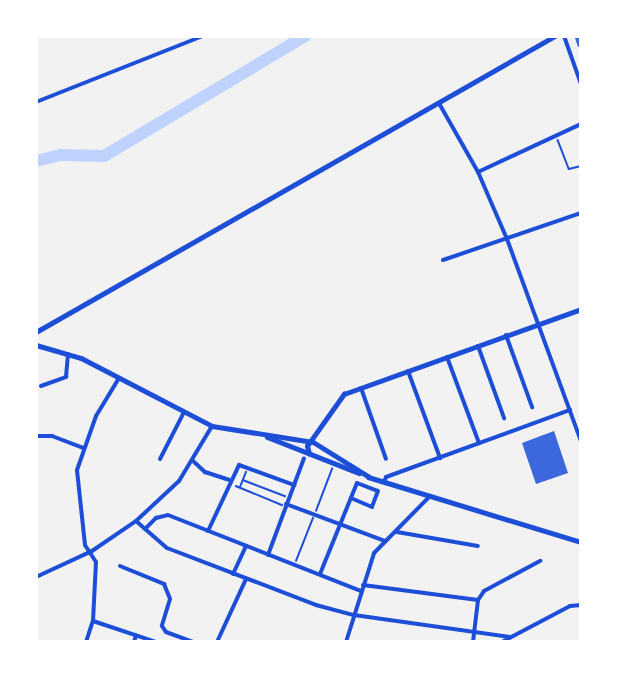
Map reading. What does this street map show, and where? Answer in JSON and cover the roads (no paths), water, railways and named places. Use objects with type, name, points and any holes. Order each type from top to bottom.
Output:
[{"type":"main road","points":[[36,345],[68,354],[119,378],[183,414],[212,426],[234,427],[314,442],[369,477]]},
{"type":"main road","points":[[258,433],[306,456],[428,498],[581,542]]},
{"type":"street","points":[[36,102],[203,36]]},
{"type":"street","points":[[36,333],[440,105],[555,36]]},
{"type":"street","points":[[564,36],[581,84]]},
{"type":"street","points":[[440,105],[478,172],[507,239],[581,441]]},
{"type":"street","points":[[478,172],[581,124]]},
{"type":"street","points":[[443,260],[581,213]]},
{"type":"street","points":[[268,555],[306,456],[307,446],[314,442],[344,394],[581,309]]},
{"type":"street","points":[[506,335],[532,407]]},
{"type":"street","points":[[478,346],[504,418]]},
{"type":"street","points":[[41,386],[66,377],[68,354]]},
{"type":"street","points":[[447,357],[479,443]]},
{"type":"street","points":[[408,371],[440,458]]},
{"type":"street","points":[[86,642],[93,621],[96,562],[92,551],[85,545],[77,470],[96,416],[119,378]]},
{"type":"street","points":[[361,388],[386,459]]},
{"type":"street","points":[[384,482],[386,477],[570,410]]},
{"type":"street","points":[[160,459],[183,414]]},
{"type":"street","points":[[36,577],[92,551],[136,521],[179,481],[212,426]]},
{"type":"street","points":[[36,436],[52,436],[84,448]]},
{"type":"street","points":[[192,460],[206,471],[229,480]]},
{"type":"street","points":[[208,531],[236,467],[248,467],[294,485]]},
{"type":"street","points":[[320,574],[357,483],[378,491],[372,507],[351,498]]},
{"type":"street","points":[[346,642],[374,552],[397,532],[428,498]]},
{"type":"street","points":[[286,505],[386,542]]},
{"type":"street","points":[[145,530],[156,518],[168,515],[361,591]]},
{"type":"street","points":[[136,521],[167,548],[246,579],[354,615],[510,637]]},
{"type":"street","points":[[397,532],[478,546]]},
{"type":"street","points":[[234,574],[246,546]]},
{"type":"street","points":[[473,642],[478,600],[488,588],[540,561]]},
{"type":"street","points":[[120,567],[164,584],[170,599],[162,626],[166,632],[194,642]]},
{"type":"street","points":[[217,642],[246,579]]},
{"type":"street","points":[[363,585],[478,600]]},
{"type":"street","points":[[502,642],[570,606],[581,605]]},
{"type":"street","points":[[93,621],[156,642]]},
{"type":"street","points":[[134,642],[136,635]]},
{"type":"street","points":[[297,642],[302,642]]},
{"type":"waterway","points":[[36,161],[60,155],[104,156],[305,36]]}]
